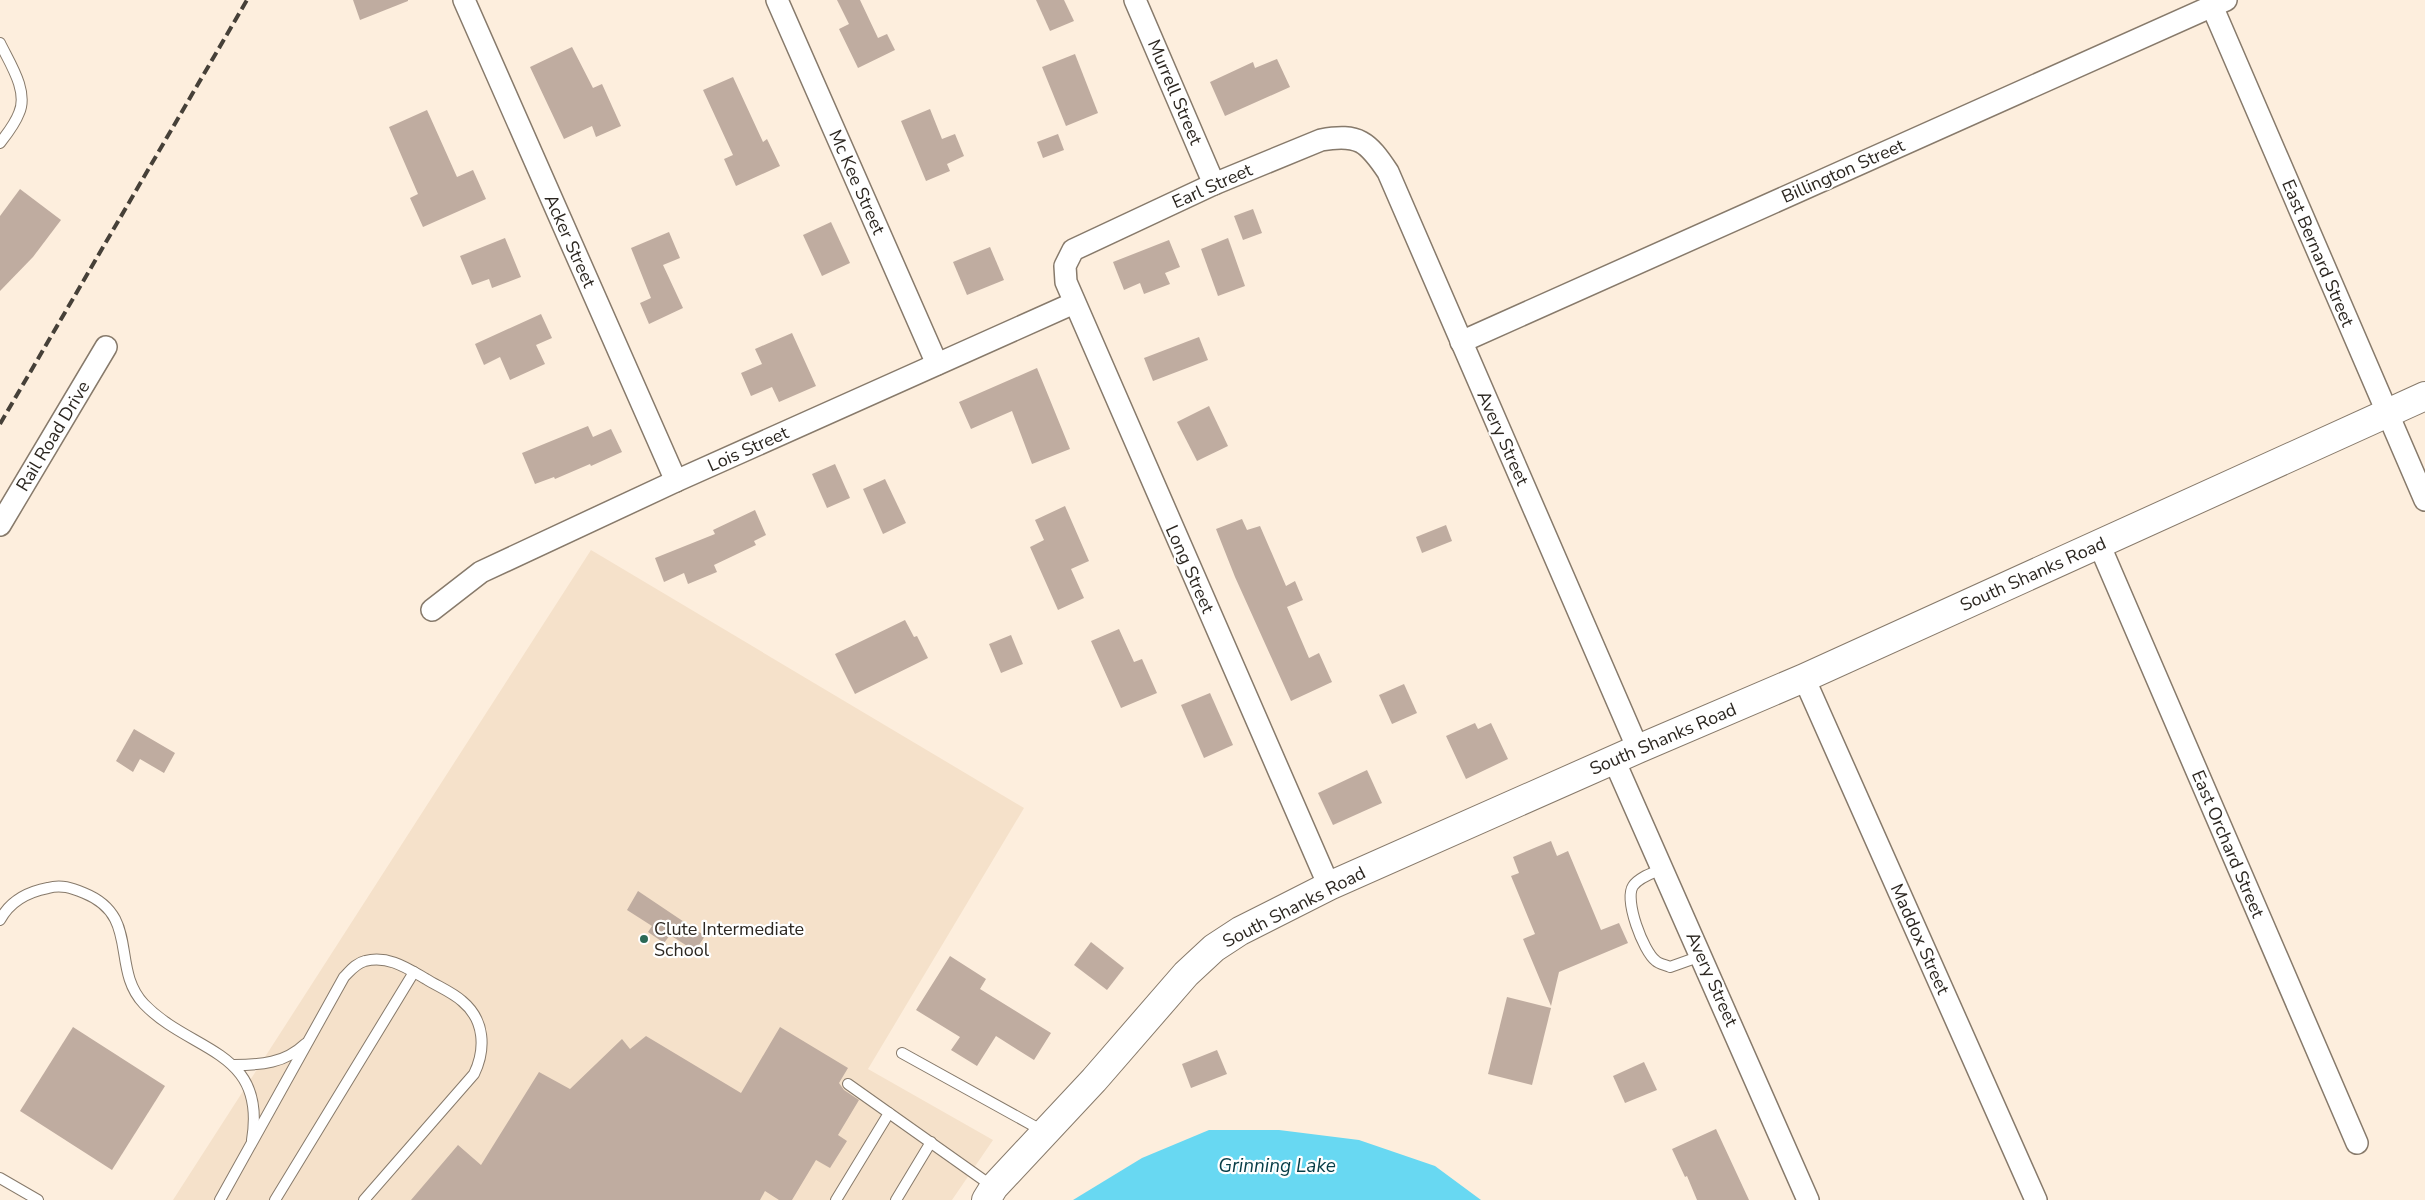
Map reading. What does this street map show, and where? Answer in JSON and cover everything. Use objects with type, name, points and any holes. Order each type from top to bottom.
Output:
[{"type":"street","name":"Acker Street","points":[[464,0],[676,481]]},
{"type":"street","name":"Mc Kee Street","points":[[777,0],[936,364]]},
{"type":"street","name":"Murrell Street","points":[[1135,0],[1214,184]]},
{"type":"street","name":"Billington Street","points":[[1461,342],[2219,3]]},
{"type":"street","name":"East Bernard Street","points":[[2219,3],[2386,414],[2425,500]]},
{"type":"street","name":"Earl Street","points":[[1073,250],[1214,184],[1321,140],[1336,137],[1354,139]]},
{"type":"street","name":"Avery Street","points":[[1354,139],[1372,148],[1388,172],[1638,748]]},
{"type":"street","name":"Long Street","points":[[1073,250],[1065,266],[1066,282],[1074,303],[1329,886]]},
{"type":"street","name":"Lois Street","points":[[432,610],[481,572],[676,481],[1074,303]]},
{"type":"street","name":"Rail Road Drive","points":[[0,525],[106,347]]},
{"type":"street","name":"South Shanks Road","points":[[990,1194],[1162,1002],[1214,948],[1240,931],[1329,886],[1638,748],[1804,678],[2425,396]]},
{"type":"street","name":"East Orchard Street","points":[[2099,544],[2357,1143]]},
{"type":"street","name":"Maddox Street","points":[[1804,678],[2036,1200]]},
{"type":"street","name":"Avery Street","points":[[1614,760],[1808,1200]]},
{"type":"lane","points":[[0,42],[15,74],[22,103],[20,113],[0,143]]},
{"type":"lane","points":[[1662,869],[1639,879],[1632,887],[1630,902],[1646,948],[1655,961],[1670,967],[1701,956]]},
{"type":"lane","points":[[0,920],[6,909],[28,892],[56,886],[70,887],[95,897],[105,906],[120,928],[124,941],[125,968],[130,982],[143,1003],[162,1019],[234,1064],[247,1082],[252,1099],[254,1117],[251,1146]]},
{"type":"lane","points":[[220,1200],[344,977],[353,967],[364,961],[387,960],[400,963],[462,1001],[474,1015],[483,1044],[482,1058],[474,1074],[364,1200]]},
{"type":"lane","points":[[275,1200],[414,972]]},
{"type":"lane","points":[[234,1064],[262,1065],[275,1062],[300,1048],[310,1038]]},
{"type":"lane","points":[[902,1053],[1046,1133]]},
{"type":"lane","points":[[848,1084],[931,1142],[990,1194]]},
{"type":"lane","points":[[836,1200],[889,1113]]},
{"type":"lane","points":[[896,1200],[931,1142]]},
{"type":"lane","points":[[0,1178],[38,1200]]},
{"type":"shaded area","name":"Clute Intermediate School","points":[[591,550],[1024,808],[868,1069],[993,1140],[952,1200],[173,1200]]},
{"type":"water","name":"Grinning Lake","points":[[1209,1130],[1279,1130],[1359,1140],[1435,1166],[1481,1200],[1073,1200],[1142,1158]]},
{"type":"building","points":[[353,0],[408,0],[408,1],[360,20]]},
{"type":"building","points":[[837,0],[860,0],[878,38],[887,34],[895,50],[858,68],[839,29],[849,24]]},
{"type":"building","points":[[1036,0],[1064,0],[1074,21],[1050,31]]},
{"type":"building","points":[[572,47],[593,88],[602,84],[621,126],[596,137],[592,126],[564,139],[530,67]]},
{"type":"building","points":[[1075,54],[1098,113],[1066,126],[1042,67]]},
{"type":"building","points":[[1277,59],[1290,87],[1225,116],[1210,82],[1253,62],[1255,68]]},
{"type":"building","points":[[733,77],[763,142],[767,139],[780,166],[736,186],[724,159],[733,155],[703,90]]},
{"type":"building","points":[[930,109],[942,139],[955,134],[964,156],[947,164],[950,171],[926,181],[901,121]]},
{"type":"building","points":[[427,110],[457,177],[473,170],[486,199],[423,227],[410,198],[418,194],[389,127]]},
{"type":"building","points":[[1058,134],[1064,150],[1043,158],[1037,142]]},
{"type":"building","points":[[20,189],[61,220],[33,257],[0,291],[0,216]]},
{"type":"building","points":[[1253,209],[1262,233],[1243,240],[1234,216]]},
{"type":"building","points":[[831,222],[850,263],[822,276],[803,235]]},
{"type":"building","points":[[669,232],[680,258],[663,265],[683,308],[649,324],[640,303],[651,298],[631,248]]},
{"type":"building","points":[[505,238],[521,277],[492,288],[489,279],[472,285],[460,256]]},
{"type":"building","points":[[1228,238],[1245,286],[1218,296],[1201,249]]},
{"type":"building","points":[[1169,240],[1180,267],[1165,273],[1170,284],[1144,294],[1140,283],[1124,290],[1113,262]]},
{"type":"building","points":[[990,247],[1004,280],[967,295],[953,262]]},
{"type":"building","points":[[541,314],[552,338],[536,345],[545,364],[510,380],[500,357],[484,365],[475,344]]},
{"type":"building","points":[[792,333],[816,386],[779,402],[772,387],[751,396],[741,373],[762,364],[755,349]]},
{"type":"building","points":[[1199,337],[1208,360],[1153,381],[1144,358]]},
{"type":"building","points":[[1037,368],[1070,449],[1032,464],[1012,411],[971,429],[959,402]]},
{"type":"building","points":[[1209,406],[1228,446],[1197,461],[1177,422]]},
{"type":"building","points":[[588,426],[593,437],[611,429],[622,452],[591,466],[590,464],[555,479],[554,477],[535,484],[522,453]]},
{"type":"building","points":[[835,464],[850,498],[827,508],[812,474]]},
{"type":"building","points":[[885,479],[906,523],[883,534],[863,489]]},
{"type":"building","points":[[1065,506],[1089,561],[1071,569],[1084,598],[1058,610],[1030,547],[1044,540],[1035,520]]},
{"type":"building","points":[[755,510],[766,535],[754,541],[756,545],[714,565],[717,572],[688,584],[684,573],[664,582],[655,558],[715,534],[713,530]]},
{"type":"building","points":[[1242,519],[1247,530],[1260,526],[1286,586],[1295,581],[1303,600],[1287,607],[1309,658],[1319,653],[1332,682],[1291,701],[1235,577],[1216,529]]},
{"type":"building","points":[[1446,525],[1452,541],[1422,553],[1416,537]]},
{"type":"building","points":[[905,620],[914,637],[917,636],[928,658],[855,694],[835,654]]},
{"type":"building","points":[[1119,629],[1134,662],[1142,659],[1157,693],[1121,708],[1091,641]]},
{"type":"building","points":[[1011,635],[1023,664],[1001,673],[989,644]]},
{"type":"building","points":[[1404,684],[1417,713],[1392,724],[1379,695]]},
{"type":"building","points":[[1210,693],[1233,745],[1204,758],[1181,705]]},
{"type":"building","points":[[1475,723],[1478,729],[1491,723],[1508,759],[1466,779],[1446,736]]},
{"type":"building","points":[[134,729],[175,753],[164,773],[140,759],[133,772],[116,761]]},
{"type":"building","points":[[1367,770],[1382,803],[1333,825],[1318,793]]},
{"type":"building","points":[[1551,841],[1557,856],[1568,851],[1601,930],[1619,923],[1628,943],[1559,972],[1551,1006],[1523,939],[1535,934],[1511,876],[1519,873],[1513,857]]},
{"type":"building","points":[[638,891],[705,936],[695,951],[670,935],[664,943],[648,932],[652,926],[627,910]]},
{"type":"building","points":[[1091,942],[1124,968],[1107,990],[1074,965]]},
{"type":"building","points":[[950,956],[986,979],[980,989],[1051,1033],[1034,1060],[996,1036],[977,1066],[951,1050],[960,1037],[916,1010]]},
{"type":"building","points":[[1507,997],[1551,1008],[1532,1085],[1488,1074]]},
{"type":"building","points":[[73,1027],[165,1086],[112,1170],[20,1111]]},
{"type":"building","points":[[780,1027],[848,1068],[839,1083],[844,1090],[859,1100],[838,1135],[847,1141],[830,1168],[816,1160],[792,1200],[779,1200],[765,1191],[760,1200],[411,1200],[458,1145],[481,1165],[539,1072],[570,1089],[622,1039],[630,1049],[646,1036],[741,1093]]},
{"type":"building","points":[[1217,1050],[1227,1074],[1191,1088],[1182,1064]]},
{"type":"building","points":[[1644,1062],[1657,1090],[1625,1103],[1613,1076]]},
{"type":"building","points":[[1716,1129],[1749,1200],[1697,1200],[1687,1176],[1685,1177],[1672,1149]]},
{"type":"railway","points":[[0,424],[247,0]]},
{"type":"place","name":"Clute Intermediate School","points":[[644,939]]}]
